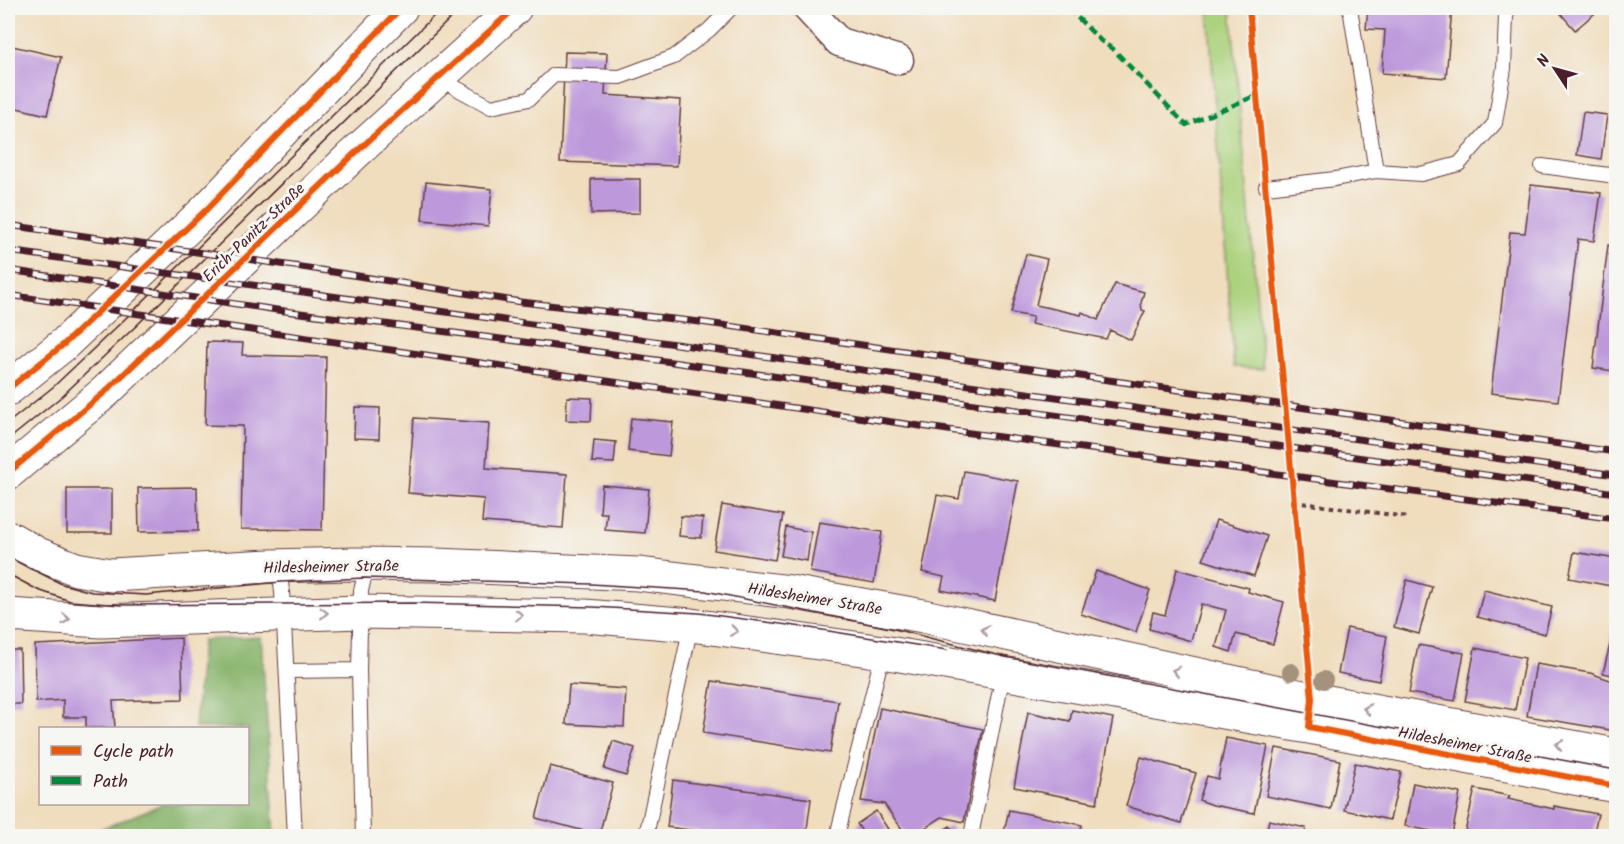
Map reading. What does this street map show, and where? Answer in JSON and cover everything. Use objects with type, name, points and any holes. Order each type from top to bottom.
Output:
[{"type":"street","points":[[8,389],[63,345],[206,210],[401,8]]},
{"type":"street","name":"Erich-Panitz-Straße","points":[[8,473],[105,392],[285,219],[515,8]]},
{"type":"street","points":[[807,8],[839,42],[899,60]]},
{"type":"street","name":"Hildesheimer Straße","points":[[8,537],[38,554],[76,569],[111,575],[270,566],[436,565],[638,574],[790,592],[923,616],[1312,699],[1617,755]]},
{"type":"street","name":"Hildesheimer Straße","points":[[8,615],[101,621],[360,612],[585,616],[691,625],[883,652],[1309,727],[1617,786]]},
{"type":"lane","points":[[438,78],[491,107],[529,99],[554,75],[620,77],[674,57],[709,30],[730,8]]},
{"type":"lane","points":[[1350,8],[1376,171]]},
{"type":"lane","points":[[1266,187],[1335,179],[1376,171],[1421,174],[1459,164],[1495,123],[1504,68],[1506,16],[1509,8]]},
{"type":"lane","points":[[1542,166],[1617,176]]},
{"type":"lane","points":[[363,837],[359,670],[360,591],[364,578],[375,564]]},
{"type":"lane","points":[[270,566],[281,582],[284,614],[295,837]]},
{"type":"lane","points":[[646,837],[691,625]]},
{"type":"lane","points":[[837,837],[883,652]]},
{"type":"lane","points":[[288,671],[359,670]]},
{"type":"lane","points":[[972,837],[1003,674]]},
{"type":"path","points":[[1294,502],[1408,517]]},
{"type":"green space","points":[[1208,8],[1231,8],[1263,369],[1234,367]]},
{"type":"green space","points":[[261,637],[275,836],[84,836],[161,805],[249,805],[249,727],[195,727],[202,640]]},
{"type":"building","points":[[1368,8],[1452,8],[1446,78],[1382,73],[1385,30],[1366,29]]},
{"type":"building","points":[[1556,8],[1601,8],[1575,30]]},
{"type":"building","points":[[8,45],[61,57],[47,115],[8,106]]},
{"type":"building","points":[[565,52],[607,53],[605,95],[681,100],[677,166],[560,162]]},
{"type":"building","points":[[1583,112],[1607,115],[1601,159],[1577,155]]},
{"type":"building","points":[[591,179],[640,179],[640,213],[591,214]]},
{"type":"building","points":[[426,182],[492,189],[488,226],[422,220]]},
{"type":"building","points":[[1531,185],[1601,193],[1594,241],[1578,239],[1558,401],[1491,393],[1510,232],[1525,233]]},
{"type":"building","points":[[1608,245],[1616,246],[1614,371],[1593,368]]},
{"type":"building","points":[[1026,254],[1047,259],[1036,305],[1081,315],[1082,312],[1098,320],[1115,284],[1144,292],[1141,303],[1142,310],[1145,311],[1131,340],[1110,330],[1106,339],[1031,324],[1033,317],[1011,313]]},
{"type":"building","points":[[207,342],[243,343],[242,355],[326,357],[322,530],[241,529],[243,426],[205,425]]},
{"type":"building","points":[[567,397],[592,398],[591,421],[566,420]]},
{"type":"building","points":[[355,407],[380,408],[379,439],[354,438]]},
{"type":"building","points":[[414,418],[489,423],[486,468],[567,474],[563,528],[482,522],[484,499],[408,493]]},
{"type":"building","points":[[631,418],[673,422],[669,456],[628,451]]},
{"type":"building","points":[[594,440],[616,442],[614,463],[592,462]]},
{"type":"building","points":[[964,471],[1018,481],[995,601],[941,590],[944,577],[922,572],[937,495],[959,499]]},
{"type":"building","points":[[602,485],[649,489],[645,533],[605,530],[607,513],[600,513]]},
{"type":"building","points":[[197,487],[198,531],[139,532],[138,488]]},
{"type":"building","points":[[67,489],[112,489],[112,533],[67,533]]},
{"type":"building","points":[[722,505],[783,515],[775,560],[714,550]]},
{"type":"building","points":[[681,516],[703,518],[701,538],[679,536]]},
{"type":"building","points":[[1216,520],[1267,536],[1254,576],[1203,560]]},
{"type":"building","points":[[819,522],[882,532],[874,583],[810,572]]},
{"type":"building","points":[[786,527],[811,532],[807,561],[781,556]]},
{"type":"building","points":[[1574,552],[1616,559],[1616,587],[1569,578]]},
{"type":"building","points":[[1177,569],[1249,588],[1248,592],[1284,602],[1273,644],[1236,634],[1231,652],[1216,647],[1226,610],[1201,604],[1191,641],[1149,629],[1153,612],[1165,615]]},
{"type":"building","points":[[1096,571],[1150,590],[1136,632],[1081,614]]},
{"type":"building","points":[[1407,580],[1432,587],[1419,634],[1394,627]]},
{"type":"building","points":[[1484,590],[1552,607],[1545,634],[1477,617]]},
{"type":"building","points":[[1616,620],[1616,676],[1603,673]]},
{"type":"building","points":[[1347,628],[1387,636],[1379,681],[1338,673]]},
{"type":"building","points":[[181,638],[183,699],[113,701],[115,727],[86,727],[86,717],[63,717],[63,700],[36,702],[35,645]]},
{"type":"building","points":[[1418,645],[1464,653],[1455,701],[1409,693]]},
{"type":"building","points":[[1475,648],[1525,658],[1515,710],[1465,701]]},
{"type":"building","points":[[8,650],[20,650],[21,704],[8,704]]},
{"type":"building","points":[[1536,664],[1590,673],[1616,682],[1616,731],[1527,716]]},
{"type":"building","points":[[712,681],[838,701],[830,753],[703,733]]},
{"type":"building","points":[[569,685],[626,689],[624,727],[566,724]]},
{"type":"building","points":[[880,708],[983,729],[964,822],[942,817],[913,836],[907,836],[884,804],[861,801]]},
{"type":"building","points":[[1072,710],[1113,718],[1097,803],[1014,787],[1028,712],[1070,721]]},
{"type":"building","points":[[1226,738],[1268,746],[1254,813],[1199,800],[1207,776],[1218,779]]},
{"type":"building","points":[[613,741],[635,748],[626,776],[604,769]]},
{"type":"building","points":[[1276,748],[1340,760],[1331,809],[1266,796]]},
{"type":"building","points":[[1141,757],[1196,773],[1181,823],[1126,806]]},
{"type":"building","points":[[1355,763],[1401,772],[1390,820],[1344,810]]},
{"type":"building","points":[[550,766],[613,783],[599,835],[536,818]]},
{"type":"building","points":[[673,780],[811,799],[806,836],[734,836],[667,827]]},
{"type":"building","points":[[1413,783],[1460,793],[1452,835],[1405,826]]},
{"type":"building","points":[[1475,789],[1510,796],[1508,799],[1554,809],[1554,806],[1598,814],[1593,836],[1464,836]]},
{"type":"building","points":[[1009,810],[1082,825],[1079,836],[1003,836]]},
{"type":"building","points":[[876,811],[888,829],[877,836],[865,836],[857,824]]},
{"type":"building","points":[[1269,820],[1306,828],[1304,836],[1265,836]]},
{"type":"building","points":[[950,826],[957,836],[934,836]]},
{"type":"tram line","points":[[8,423],[53,387],[127,317],[442,8]]},
{"type":"tram line","points":[[8,440],[61,397],[136,326],[461,8]]},
{"type":"tram line","points":[[8,557],[62,584],[92,592],[146,595],[281,582],[364,578],[591,584],[705,591],[890,628],[1005,657],[1616,770]]},
{"type":"tram line","points":[[8,574],[38,590],[70,601],[121,605],[411,603],[593,607],[699,613],[947,650]]},
{"type":"railway","points":[[8,225],[308,268],[521,302],[700,322],[1616,452]]},
{"type":"railway","points":[[8,251],[1616,475]]},
{"type":"railway","points":[[8,270],[277,310],[563,347],[1616,493]]},
{"type":"railway","points":[[8,295],[955,431],[1616,519]]},
{"type":"marked path","points":[[1068,8],[1101,41],[1114,50],[1186,125],[1257,95]]},
{"type":"cycle path","points":[[8,389],[63,345],[206,210],[401,8]]},
{"type":"cycle path","points":[[8,473],[105,392],[354,154],[515,8]]},
{"type":"cycle path","points":[[1249,8],[1312,699],[1309,727],[1616,786]]}]
